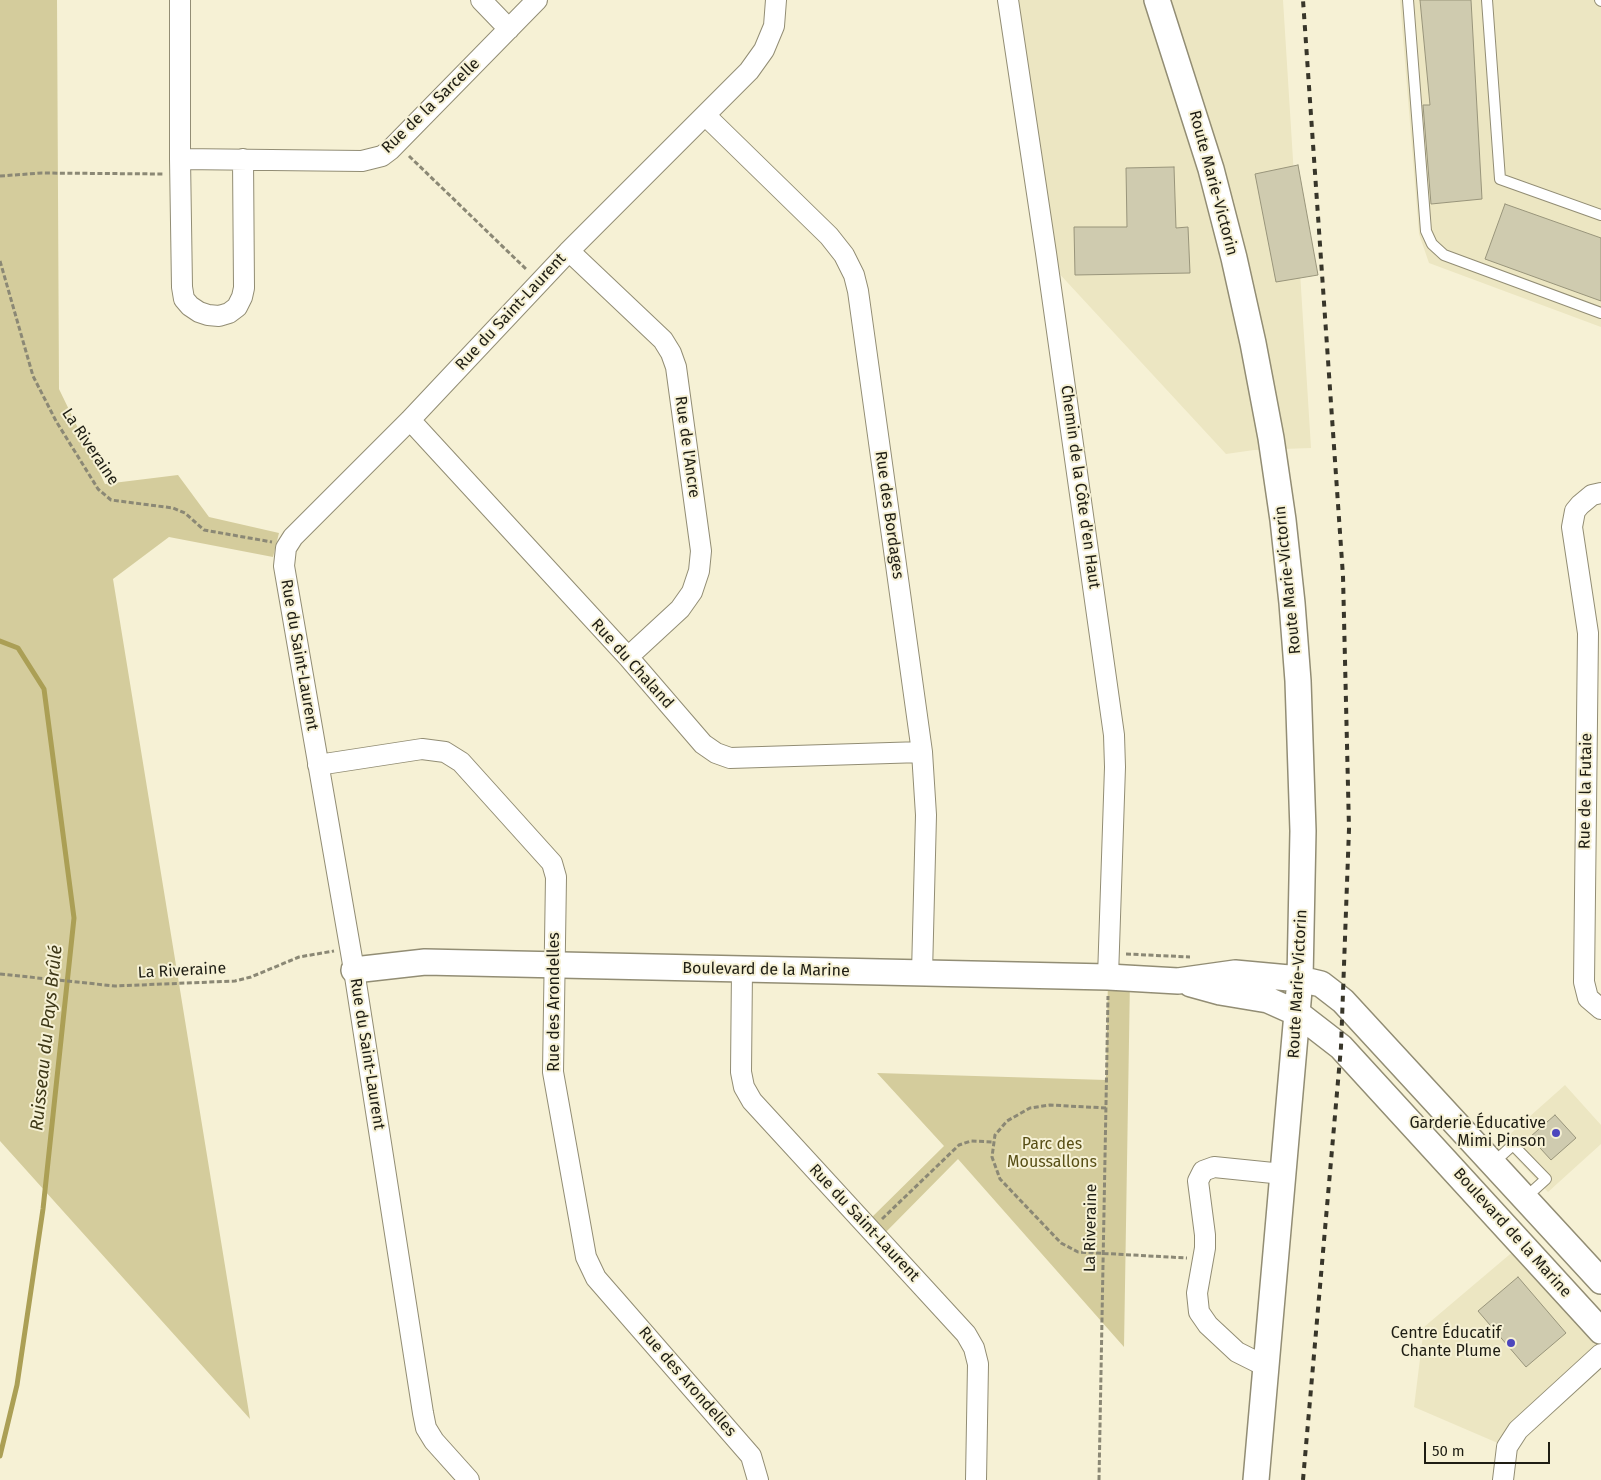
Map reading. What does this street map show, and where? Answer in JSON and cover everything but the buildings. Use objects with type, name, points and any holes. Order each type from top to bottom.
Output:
[{"type":"street","points":[[180,0],[182,287],[184,298],[190,306],[208,315],[219,316],[229,313],[237,307],[242,297],[244,288],[243,159]]},
{"type":"street","points":[[481,0],[510,29]]},
{"type":"street","name":"Rue de la Sarcelle","points":[[180,166],[243,159],[362,161],[382,156],[537,0]]},
{"type":"street","name":"Rue du Saint-Laurent","points":[[469,1480],[434,1441],[426,1428],[422,1413],[354,970],[284,566],[286,548],[293,537],[410,420],[569,251],[749,71],[764,50],[774,26],[776,0]]},
{"type":"street","name":"Chemin de la Côte d'en Haut","points":[[1008,0],[1114,735],[1115,767],[1108,978]]},
{"type":"street","name":"Route Marie-Victorin","points":[[1158,0],[1226,224],[1259,373],[1279,492],[1292,603],[1301,741],[1303,901],[1300,979],[1256,1480]]},
{"type":"street","name":"Rue des Bordages","points":[[706,116],[829,236],[844,255],[854,275],[858,291],[922,752],[926,815],[922,973]]},
{"type":"street","name":"Rue de l'Ancre","points":[[569,251],[663,340],[671,353],[676,367],[701,552],[700,572],[692,592],[680,609],[628,657]]},
{"type":"street","name":"Rue du Chaland","points":[[410,420],[628,657],[703,744],[716,754],[730,758],[922,752]]},
{"type":"street","name":"Rue de la Futaie","points":[[1601,493],[1592,495],[1580,505],[1575,511],[1572,527],[1588,634],[1584,982],[1588,998],[1601,1009]]},
{"type":"street","name":"Rue des Arondelles","points":[[318,765],[422,749],[445,752],[461,762],[552,862],[556,877],[553,1072],[586,1257],[596,1278],[751,1456],[758,1480]]},
{"type":"street","name":"Boulevard de la Marine","points":[[354,970],[425,962],[1178,980],[1235,973],[1300,979],[1321,984],[1343,1001],[1601,1281]]},
{"type":"street","name":"Rue du Saint-Laurent","points":[[742,969],[741,1072],[744,1087],[752,1101],[966,1334],[974,1348],[978,1364],[976,1480]]},
{"type":"street","name":"Boulevard de la Marine","points":[[1178,980],[1220,992],[1268,1000],[1297,1013],[1341,1047],[1601,1331]]},
{"type":"street","points":[[1267,1367],[1238,1352],[1208,1325],[1199,1312],[1197,1293],[1205,1248],[1205,1235],[1198,1180],[1202,1171],[1214,1167],[1283,1174]]},
{"type":"street","points":[[1500,1220],[1525,1198]]},
{"type":"street","points":[[1503,1480],[1507,1447],[1518,1430],[1601,1354]]},
{"type":"lane","points":[[1408,0],[1426,231],[1432,244],[1444,255],[1601,313]]},
{"type":"lane","points":[[1487,0],[1500,179],[1601,215]]},
{"type":"path","points":[[396,143],[539,282]]},
{"type":"path","points":[[0,176],[180,166]]},
{"type":"path","name":"La Riveraine","points":[[0,261],[33,376],[56,421],[98,489],[112,500],[173,508],[185,513],[204,530],[266,540],[286,548]]},
{"type":"path","name":"La Riveraine","points":[[0,974],[115,986],[235,980],[251,977],[294,958],[335,951],[354,970]]},
{"type":"path","name":"La Riveraine","points":[[1099,1480],[1108,978]]},
{"type":"path","points":[[1106,1108],[1050,1105],[1030,1108],[1007,1120],[995,1135],[992,1157],[1000,1179],[1061,1242],[1078,1252],[1202,1259]]},
{"type":"path","points":[[870,1230],[959,1145],[971,1141],[994,1142]]},
{"type":"shaded area","points":[[1016,0],[1283,0],[1311,448],[1254,450],[1226,454],[1055,269]]},
{"type":"shaded area","points":[[1400,0],[1601,0],[1601,327],[1429,263],[1419,234]]},
{"type":"shaded area","name":"Garderie Éducative Mimi Pinson","points":[[1565,1085],[1601,1125],[1601,1144],[1548,1192],[1501,1142]]},
{"type":"shaded area","name":"Centre Éducatif Chante Plume","points":[[1522,1244],[1601,1331],[1601,1354],[1507,1447],[1414,1407],[1424,1327]]},
{"type":"green space","points":[[0,0],[57,0],[59,389],[105,484],[178,475],[209,517],[279,533],[273,557],[169,537],[113,579],[250,1419],[0,1141]]},
{"type":"green space","name":"Parc des Moussallons","points":[[1108,977],[1130,979],[1124,1347],[958,1159],[879,1239],[865,1224],[944,1146],[877,1073],[1106,1080]]},
{"type":"waterway","name":"Ruisseau du Pays Brûlé","points":[[0,641],[18,648],[44,689],[74,918],[43,1209],[17,1385],[0,1456]]},
{"type":"railway","points":[[1303,0],[1343,576],[1349,829],[1341,1047],[1303,1480]]},
{"type":"place","name":"Garderie Éducative Mimi Pinson","points":[[1556,1133]]},
{"type":"place","name":"Centre Éducatif Chante Plume","points":[[1511,1343]]}]
